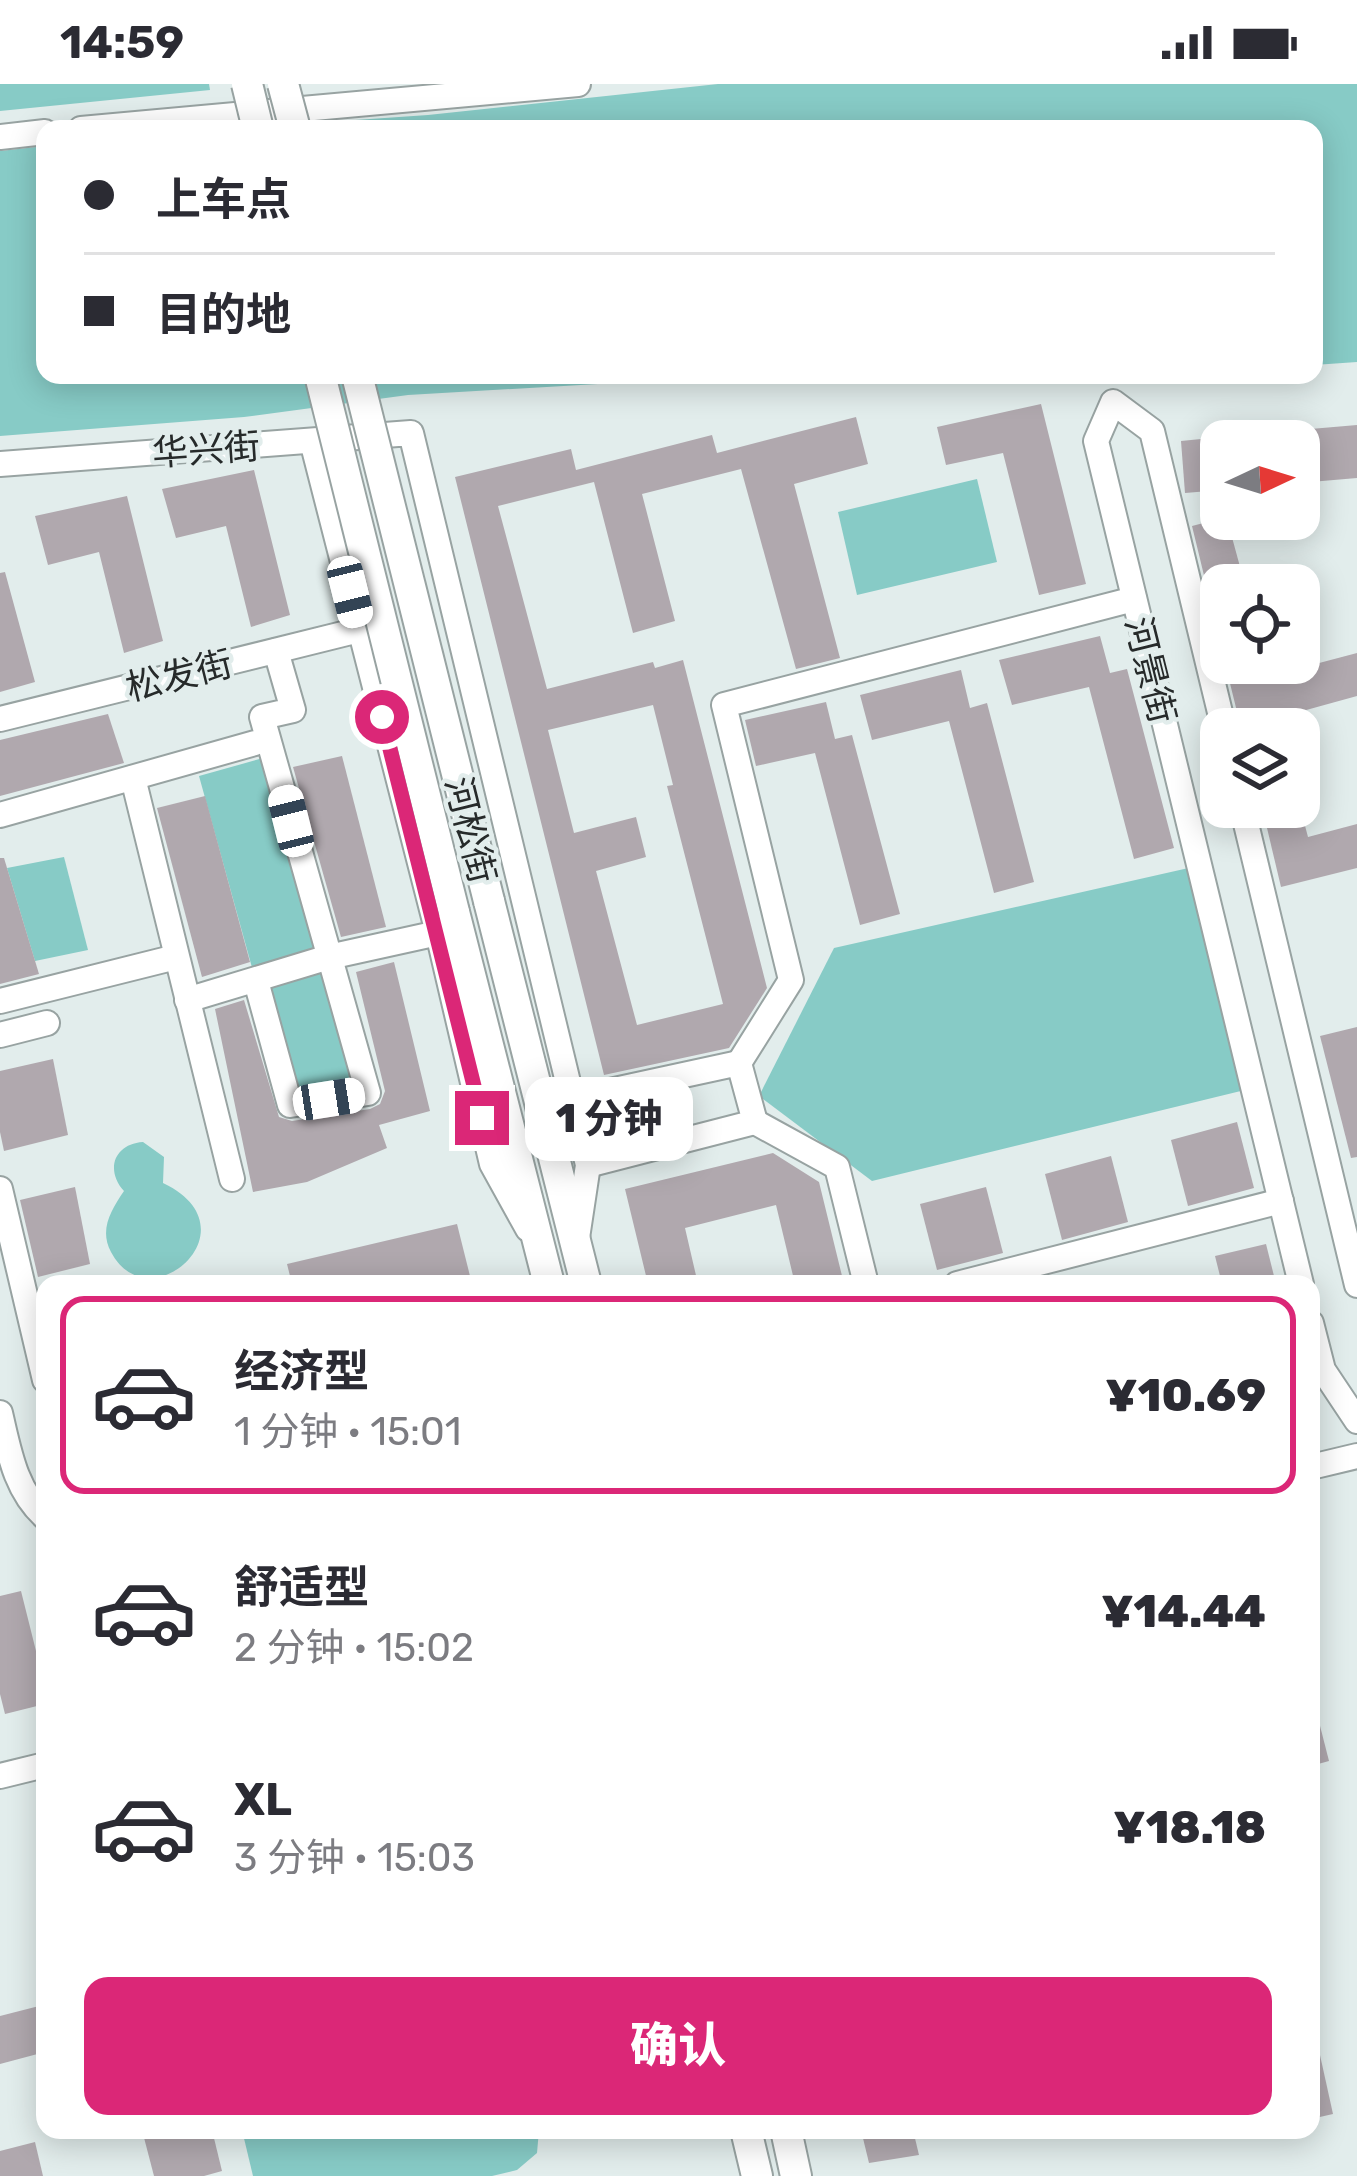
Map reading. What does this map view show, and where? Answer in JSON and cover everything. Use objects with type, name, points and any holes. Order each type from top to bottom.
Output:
[{"type":"main road","points":[[247,84],[261,120]]},
{"type":"main road","points":[[284,84],[293,120]]},
{"type":"main road","name":"河松街","points":[[322,384],[446,923],[546,1270]]},
{"type":"main road","name":"河松街","points":[[359,384],[584,1275]]},
{"type":"main road","points":[[748,2139],[757,2176]]},
{"type":"main road","points":[[788,2139],[796,2176]]},
{"type":"street","points":[[261,120],[578,84]]},
{"type":"street","points":[[0,137],[36,134]]},
{"type":"street","name":"河景街","points":[[1219,708],[1152,431],[1113,402],[1096,441],[1299,1275]]},
{"type":"street","name":"华兴街","points":[[0,464],[411,433],[573,1099]]},
{"type":"street","points":[[187,1000],[446,923],[359,630],[312,441]]},
{"type":"street","points":[[577,1244],[588,1165],[573,1099],[739,1063],[791,980],[724,705],[1134,599]]},
{"type":"street","name":"松发街","points":[[0,719],[359,630]]},
{"type":"street","points":[[256,981],[290,1105],[368,1093],[262,718],[292,710],[276,651]]},
{"type":"street","points":[[0,815],[255,742]]},
{"type":"street","points":[[134,778],[232,1178]]},
{"type":"street","points":[[1247,828],[1357,1285]]},
{"type":"street","points":[[0,1001],[176,957]]},
{"type":"street","points":[[0,1036],[47,1023]]},
{"type":"street","points":[[739,1063],[754,1122]]},
{"type":"street","points":[[588,1165],[754,1122],[837,1167],[864,1275]]},
{"type":"street","points":[[0,1189],[36,1342]]},
{"type":"street","points":[[992,1275],[1280,1201]]},
{"type":"street","points":[[1320,1358],[1357,1421]]},
{"type":"street","points":[[0,1413],[12,1466],[36,1509]]},
{"type":"street","points":[[1320,1465],[1357,1456]]},
{"type":"street","points":[[0,1776],[36,1767]]},
{"type":"shaded area","points":[[0,84],[209,84],[210,90],[0,111]]},
{"type":"shaded area","points":[[718,84],[1357,84],[1357,362],[1323,364],[1323,120],[356,120]]},
{"type":"shaded area","points":[[36,147],[36,384],[597,384],[408,395],[244,417],[0,436],[0,151]]},
{"type":"shaded area","points":[[977,479],[997,562],[857,595],[838,512]]},
{"type":"shaded area","points":[[274,755],[368,1094],[290,1105],[199,776]]},
{"type":"shaded area","points":[[64,857],[88,950],[35,961],[7,868]]},
{"type":"shaded area","points":[[1193,867],[1249,1089],[872,1181],[759,1096],[834,948]]},
{"type":"shaded area","points":[[143,1142],[164,1157],[163,1183],[190,1202],[200,1223],[198,1244],[187,1261],[169,1274],[128,1272],[108,1244],[106,1228],[124,1191],[115,1175],[116,1159],[133,1144]]},
{"type":"shaded area","points":[[244,2139],[538,2139],[537,2153],[517,2170],[492,2176],[253,2176]]},
{"type":"building","points":[[1041,404],[1086,584],[1039,595],[1003,453],[946,465],[937,427]]},
{"type":"building","points":[[856,417],[868,464],[794,484],[840,658],[796,669],[741,469],[642,494],[675,621],[633,633],[594,482],[498,506],[547,689],[653,662],[655,668],[683,660],[767,988],[729,1048],[604,1075],[455,477],[571,449],[576,470],[712,435],[717,453]],"holes":[[[653,705],[673,785],[667,786],[723,1004],[637,1025],[596,871],[646,857],[636,817],[574,833],[548,730]]]},
{"type":"building","points":[[1357,425],[1357,478],[1320,481],[1320,428]]},
{"type":"building","points":[[1200,439],[1200,492],[1185,493],[1181,441]]},
{"type":"building","points":[[254,470],[290,615],[251,627],[226,526],[176,538],[162,489]]},
{"type":"building","points":[[127,496],[163,641],[124,653],[99,552],[48,565],[35,516]]},
{"type":"building","points":[[1200,524],[1200,540],[1233,540],[1239,564],[1201,564],[1192,526]]},
{"type":"building","points":[[5,572],[35,682],[0,692],[0,573]]},
{"type":"building","points":[[1100,636],[1110,673],[1127,669],[1174,848],[1134,859],[1089,687],[1012,705],[999,660]]},
{"type":"building","points":[[1357,653],[1357,696],[1314,708],[1236,708],[1230,684],[1320,684],[1320,663]]},
{"type":"building","points":[[961,670],[970,708],[987,703],[1034,882],[994,893],[949,721],[872,740],[860,695]]},
{"type":"building","points":[[826,702],[835,739],[852,735],[900,914],[860,925],[815,753],[756,766],[745,720]]},
{"type":"building","points":[[108,714],[124,763],[0,796],[0,740]]},
{"type":"building","points":[[342,756],[386,927],[341,937],[293,767]]},
{"type":"building","points":[[205,796],[250,962],[202,977],[157,808]]},
{"type":"building","points":[[1357,824],[1357,868],[1281,887],[1267,828],[1306,828],[1308,837]]},
{"type":"building","points":[[0,858],[4,858],[39,974],[0,984]]},
{"type":"building","points":[[394,962],[430,1111],[379,1125],[387,1148],[307,1182],[253,1192],[215,1009],[244,1000],[279,1117],[292,1121],[370,1109],[380,1104],[385,1091],[356,972]]},
{"type":"building","points":[[1357,1027],[1357,1157],[1351,1158],[1320,1036]]},
{"type":"building","points":[[53,1059],[68,1135],[4,1151],[0,1071]]},
{"type":"building","points":[[1237,1122],[1254,1188],[1188,1206],[1171,1140]]},
{"type":"building","points":[[773,1153],[819,1182],[842,1275],[793,1275],[776,1205],[685,1228],[696,1275],[646,1275],[625,1189]]},
{"type":"building","points":[[1111,1156],[1128,1222],[1062,1240],[1045,1174]]},
{"type":"building","points":[[75,1187],[90,1264],[38,1275],[20,1200]]},
{"type":"building","points":[[986,1187],[1003,1253],[937,1270],[920,1204]]},
{"type":"building","points":[[457,1224],[470,1275],[290,1275],[287,1264]]},
{"type":"building","points":[[1266,1244],[1274,1275],[1220,1275],[1215,1256]]},
{"type":"building","points":[[21,1591],[36,1651],[36,1706],[5,1714],[0,1694],[0,1596]]},
{"type":"building","points":[[1320,1726],[1329,1761],[1320,1764]]},
{"type":"building","points":[[36,2007],[36,2054],[0,2064],[0,2016]]},
{"type":"building","points":[[1320,2055],[1333,2114],[1320,2117]]},
{"type":"building","points":[[144,2139],[214,2139],[222,2171],[204,2176],[154,2176]]},
{"type":"building","points":[[863,2139],[915,2139],[919,2155],[869,2163]]},
{"type":"building","points":[[35,2142],[43,2176],[0,2176],[0,2151]]},
{"type":"route","points":[[382,717],[482,1118]]}]
